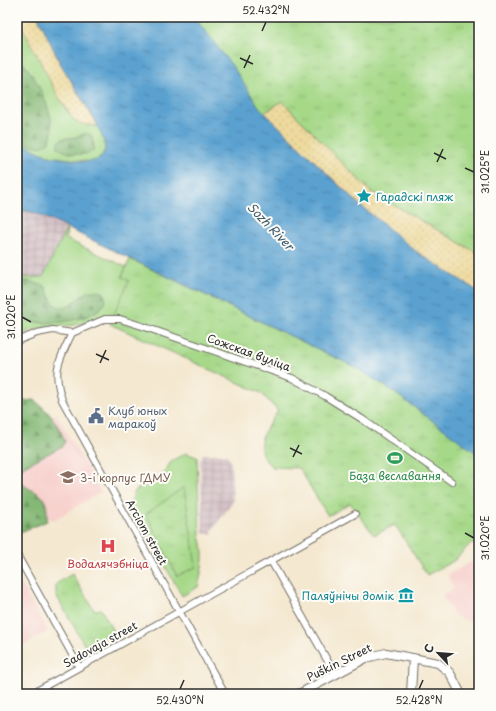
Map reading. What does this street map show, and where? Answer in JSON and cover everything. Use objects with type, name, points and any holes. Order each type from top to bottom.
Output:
[{"type":"street","name":"Сожская вуліца","points":[[72,333],[96,322],[120,319],[275,372],[325,396],[362,419],[452,482]]},
{"type":"street","points":[[17,341],[37,333],[53,330],[72,333]]},
{"type":"street","name":"Arciom street","points":[[72,333],[58,365],[56,377],[62,400],[225,694]]},
{"type":"street","name":"Sadovaja street","points":[[31,694],[355,514]]},
{"type":"street","points":[[17,555],[79,667]]},
{"type":"street","points":[[271,561],[335,674]]},
{"type":"street","name":"Puškin Street","points":[[299,694],[335,674],[379,654],[434,662],[444,667],[450,673],[461,694]]},
{"type":"street","points":[[411,694],[413,658]]},
{"type":"shaded area","points":[[17,210],[38,214],[67,228],[43,277],[17,278]]},
{"type":"shaded area","points":[[56,414],[101,492],[54,520],[48,518],[18,533],[17,435]]},
{"type":"shaded area","points":[[203,454],[226,454],[231,462],[233,502],[212,530],[212,535],[203,533],[200,462]]},
{"type":"shaded area","points":[[479,558],[479,635],[472,623],[454,615],[442,595],[454,588],[447,575]]},
{"type":"shaded area","points":[[17,577],[48,631],[18,648],[22,657],[17,661]]},
{"type":"green space","points":[[17,17],[67,111],[73,118],[81,123],[98,126],[104,141],[105,150],[100,158],[93,162],[48,156],[17,141]]},
{"type":"green space","points":[[194,17],[479,17],[479,254],[370,191],[282,101],[264,113],[250,95],[233,67]]},
{"type":"green space","points":[[17,56],[30,71],[36,81],[50,116],[52,126],[51,135],[48,142],[42,147],[31,145],[17,138]]},
{"type":"green space","points":[[86,133],[91,135],[94,144],[93,151],[89,153],[69,153],[57,146],[58,143],[64,138],[76,137]]},
{"type":"green space","points":[[67,228],[66,239],[126,267],[123,274],[130,280],[114,315],[101,317],[80,324],[44,328],[23,333],[17,320],[17,278],[43,277]]},
{"type":"green space","points":[[130,259],[355,367],[380,382],[479,455],[479,547],[471,543],[455,560],[427,575],[395,525],[374,535],[350,503],[328,516],[299,468],[272,467],[265,460],[261,446],[262,439],[268,426],[278,411],[261,393],[110,324],[129,280],[122,277]]},
{"type":"green space","points":[[28,281],[45,286],[53,303],[60,307],[66,307],[82,295],[96,291],[104,293],[106,301],[101,308],[93,313],[72,320],[48,323],[29,321],[17,309],[17,282]]},
{"type":"green space","points":[[34,400],[52,418],[65,441],[63,446],[24,466],[18,474],[17,404],[23,401]]},
{"type":"green space","points":[[186,453],[197,457],[200,536],[203,555],[198,587],[182,596],[130,504],[135,491],[165,472],[171,461]]},
{"type":"green space","points":[[18,476],[22,483],[42,496],[47,509],[47,521],[18,533]]},
{"type":"green space","points":[[184,487],[196,567],[177,576],[146,514]]},
{"type":"green space","points":[[72,574],[94,610],[101,609],[114,633],[85,646],[56,595],[56,584]]},
{"type":"sand","points":[[17,17],[38,17],[77,92],[98,126],[81,124],[73,119],[58,96]]},
{"type":"sand","name":"Гарадскі пляж","points":[[282,101],[370,191],[479,254],[479,292],[417,252],[376,220],[264,113]]},
{"type":"water","name":"Sozh River","points":[[38,17],[194,17],[233,67],[259,107],[354,200],[417,252],[479,292],[479,455],[391,390],[355,367],[38,214],[17,210],[17,141],[48,156],[85,162],[101,158],[105,150],[104,141],[95,120],[60,63]]},
{"type":"place","name":"Гарадскі пляж","points":[[364,196]]},
{"type":"place","name":"Клуб юных маракоў","points":[[96,416]]},
{"type":"place","name":"База веславання","points":[[395,458]]},
{"type":"place","name":"3-і корпус ГДМУ","points":[[68,477]]},
{"type":"place","name":"Водалячэбніца","points":[[108,546]]},
{"type":"place","name":"Паляўнічы домік","points":[[406,595]]}]
